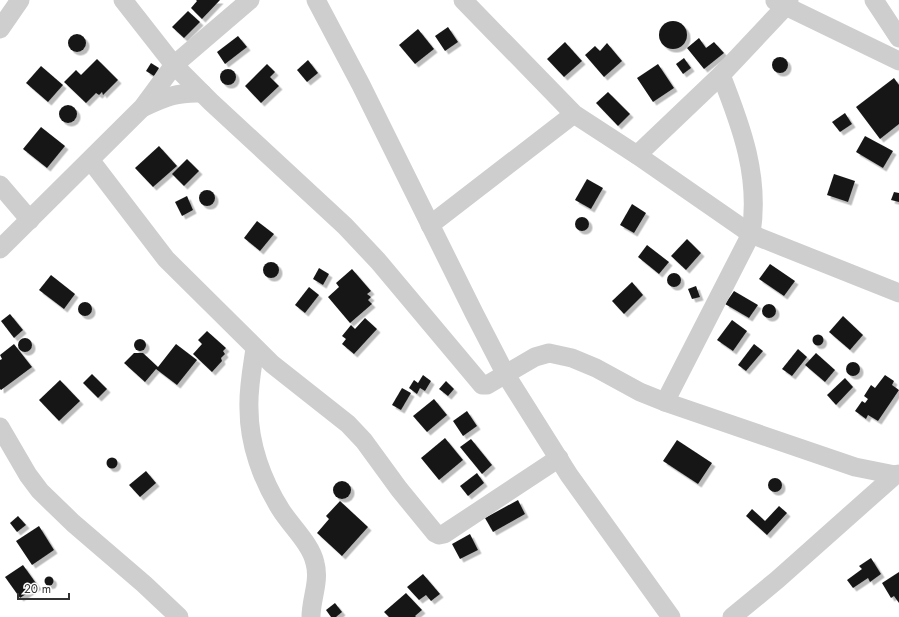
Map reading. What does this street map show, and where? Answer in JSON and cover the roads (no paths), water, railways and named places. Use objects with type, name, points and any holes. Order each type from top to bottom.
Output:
[{"type":"street","points":[[0,29],[20,0]]},
{"type":"street","points":[[123,0],[174,65],[365,247],[479,383],[487,386],[535,357],[549,353],[560,355],[572,358],[596,368],[640,392],[665,402],[855,467],[897,475]]},
{"type":"street","points":[[0,249],[143,107],[174,65],[250,0]]},
{"type":"street","points":[[463,0],[574,114],[637,155],[751,234],[899,293]]},
{"type":"street","points":[[874,0],[899,38]]},
{"type":"street","points":[[318,1],[506,375],[559,458],[671,617]]},
{"type":"street","points":[[637,155],[721,75],[783,2],[899,61]]},
{"type":"street","points":[[665,402],[751,234],[754,214],[753,182],[747,151],[735,110],[721,75]]},
{"type":"street","points":[[143,107],[172,95],[186,92],[202,93]]},
{"type":"street","points":[[430,225],[574,114]]},
{"type":"street","points":[[90,161],[166,259],[255,349],[348,424],[364,441],[432,531],[439,535],[444,534],[559,458]]},
{"type":"street","points":[[0,185],[30,220]]},
{"type":"street","points":[[255,349],[249,389],[249,425],[262,473],[275,500],[314,556],[317,576],[311,608],[311,617]]},
{"type":"street","points":[[0,427],[28,475],[40,491],[73,523],[144,584],[179,617]]},
{"type":"street","points":[[732,617],[777,580],[897,475]]}]
